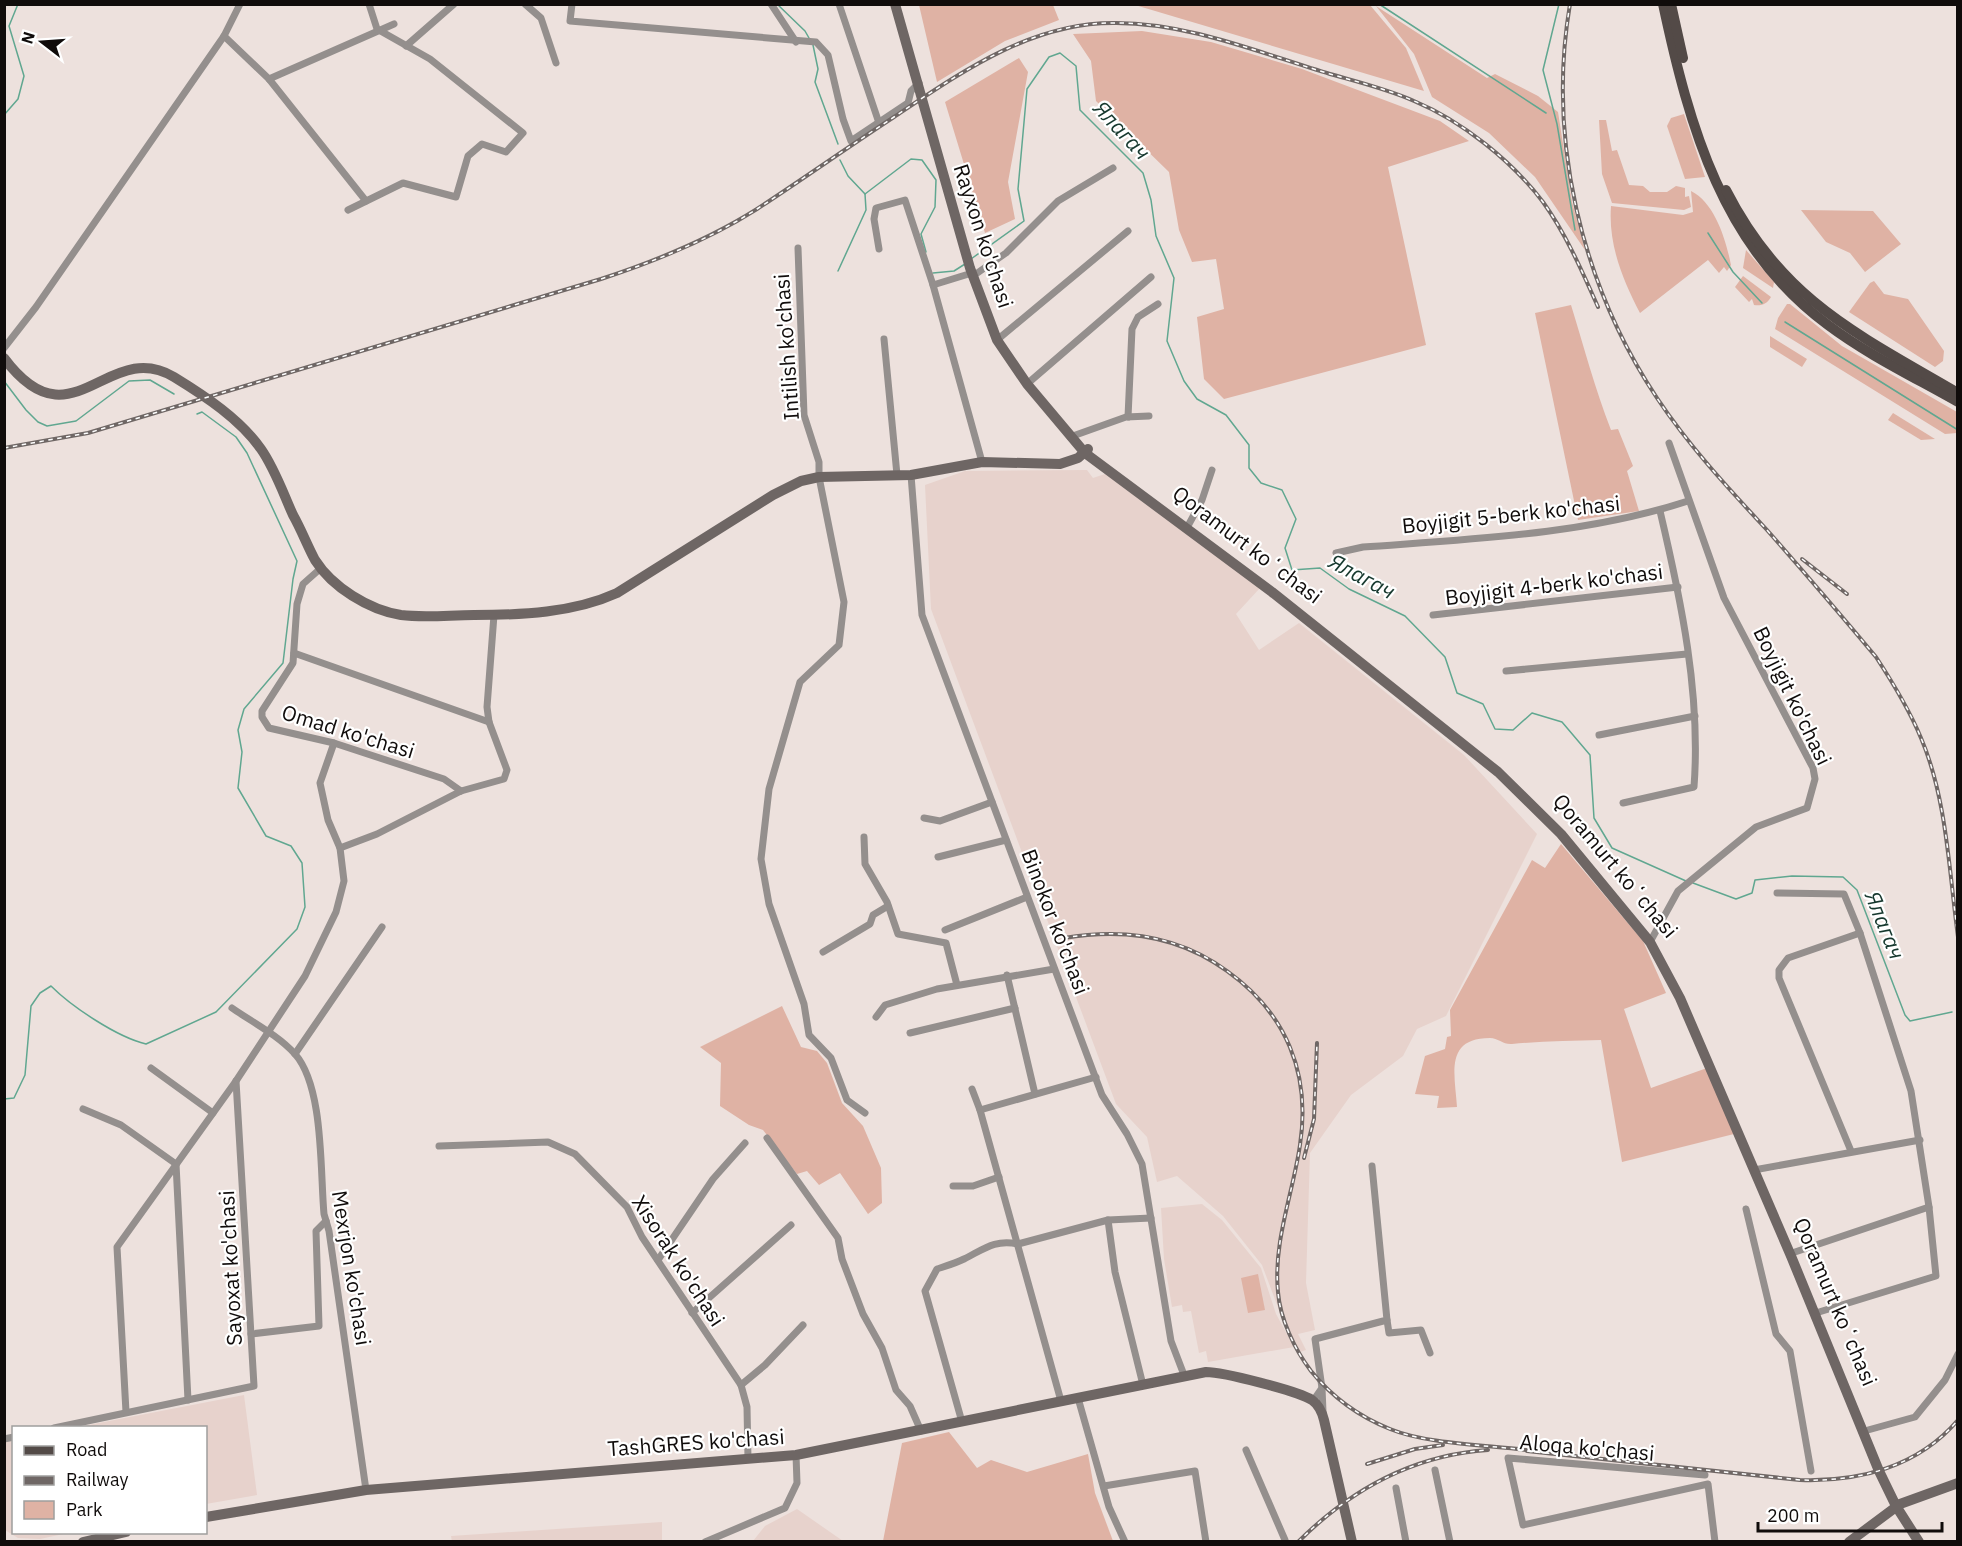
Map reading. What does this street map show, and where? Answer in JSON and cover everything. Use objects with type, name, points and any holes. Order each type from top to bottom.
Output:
[{"type":"main road","name":"Rayxon ko'chasi","points":[[895,4],[973,272],[999,338],[1028,382],[1086,451]]},
{"type":"main road","name":"Rayxon ko'chasi","points":[[901,4],[919,83]]},
{"type":"main road","points":[[1663,4],[1693,123],[1714,181],[1740,230],[1789,285],[1845,337],[1958,402]]},
{"type":"main road","points":[[1671,4],[1697,112],[1718,172],[1747,226],[1789,285],[1849,330],[1958,393]]},
{"type":"main road","points":[[4,358],[30,387],[53,395],[77,392],[136,368],[158,370],[176,379],[221,411],[260,447],[321,568],[356,597],[392,613],[412,616],[494,615],[567,608],[610,596],[773,495],[801,481],[819,477],[911,475],[982,462],[1060,464],[1086,451]]},
{"type":"main road","name":"Qoramurt koʻchasi","points":[[1086,451],[1189,524],[1273,591]]},
{"type":"main road","name":"Qoramurt koʻchasi","points":[[1086,451],[1292,605],[1517,783],[1565,831],[1652,941],[1666,960],[1683,996],[1863,1434],[1919,1542]]},
{"type":"main road","name":"Qoramurt koʻchasi","points":[[1756,1169],[1795,1252],[1898,1505],[1924,1542]]},
{"type":"main road","name":"TashGRES ko'chasi","points":[[207,1517],[366,1490],[796,1455],[1206,1372],[1223,1374],[1313,1401]]},
{"type":"main road","points":[[1313,1401],[1323,1414],[1352,1542]]},
{"type":"main road","points":[[1849,1542],[1898,1505],[1958,1483]]},
{"type":"main road","points":[[83,1542],[121,1534]]},
{"type":"street","points":[[4,348],[36,307],[224,36],[240,4]]},
{"type":"street","points":[[348,210],[404,183],[456,197],[468,156],[482,144],[506,152],[524,133],[430,59],[377,29],[369,4]]},
{"type":"street","points":[[406,46],[454,4]]},
{"type":"street","points":[[525,4],[541,18],[556,63]]},
{"type":"street","points":[[572,4],[570,21],[816,42],[828,55],[843,119],[851,141],[909,103],[911,91],[919,83]]},
{"type":"street","points":[[771,4],[798,42]]},
{"type":"street","points":[[839,4],[879,123]]},
{"type":"street","points":[[269,79],[377,29],[394,24]]},
{"type":"street","points":[[224,36],[269,79],[366,201]]},
{"type":"street","points":[[933,285],[973,272],[1033,228],[1058,201],[1113,168]]},
{"type":"street","points":[[879,249],[874,219],[876,208],[905,200],[933,285],[982,462]]},
{"type":"street","points":[[999,338],[1128,231]]},
{"type":"street","name":"Intilish ko'chasi","points":[[798,248],[804,415],[819,462],[819,477],[844,602],[839,645],[800,682],[769,789],[761,859],[769,904],[804,1004],[809,1035],[831,1058],[847,1100],[865,1113]]},
{"type":"street","points":[[1028,382],[1151,277]]},
{"type":"street","points":[[1128,417],[1132,329],[1138,317],[1158,304]]},
{"type":"street","points":[[884,339],[897,476]]},
{"type":"street","points":[[1072,435],[1128,417],[1149,416]]},
{"type":"street","points":[[1669,443],[1688,501]]},
{"type":"street","points":[[1189,524],[1202,500],[1212,470]]},
{"type":"street","name":"Binokor ko'chasi","points":[[911,475],[922,615],[1102,1095],[1137,1151],[1145,1175],[1171,1341],[1184,1375]]},
{"type":"street","name":"Boyjigit 5-berk ko'chasi","points":[[1336,553],[1363,548],[1576,527],[1640,517],[1688,501]]},
{"type":"street","name":"Boyjigit ko'chasi","points":[[1652,941],[1678,891],[1756,827],[1807,808],[1815,779],[1813,768],[1724,598],[1688,501]]},
{"type":"street","points":[[1623,803],[1694,787],[1697,750],[1695,716],[1678,587],[1660,510]]},
{"type":"street","name":"Omad ko'chasi","points":[[321,568],[303,584],[297,604],[293,663],[272,693],[262,711],[262,717],[269,728],[334,743],[444,779],[461,791]]},
{"type":"street","name":"Boyjigit 4-berk ko'chasi","points":[[1433,615],[1678,587]]},
{"type":"street","points":[[340,848],[377,834],[461,791],[504,779],[507,770],[489,722],[487,707],[494,615]]},
{"type":"street","points":[[294,652],[489,722]]},
{"type":"street","points":[[1506,671],[1687,654]]},
{"type":"street","points":[[1599,735],[1695,716]]},
{"type":"street","points":[[126,1412],[117,1248],[236,1081],[305,976],[336,912],[344,881],[340,848],[328,820],[321,783],[334,743]]},
{"type":"street","points":[[924,818],[940,821],[992,802]]},
{"type":"street","points":[[864,837],[865,864],[888,906],[898,934],[946,944],[957,985]]},
{"type":"street","points":[[938,857],[1006,840]]},
{"type":"street","points":[[1777,893],[1844,894],[1860,933],[1911,1091],[1920,1140],[1936,1276],[1819,1312]]},
{"type":"street","points":[[945,930],[1028,897]]},
{"type":"street","points":[[823,952],[870,924],[873,915],[888,906]]},
{"type":"street","points":[[295,1054],[382,927]]},
{"type":"street","points":[[1851,1151],[1779,978],[1779,970],[1788,958],[1860,933]]},
{"type":"street","points":[[876,1017],[885,1005],[957,985],[1054,969]]},
{"type":"street","points":[[1007,975],[1035,1094]]},
{"type":"street","name":"Mexrjon ko'chasi","points":[[232,1008],[295,1054],[308,1078],[316,1110],[326,1221],[366,1490]]},
{"type":"street","points":[[910,1033],[1015,1008]]},
{"type":"street","points":[[151,1068],[213,1113]]},
{"type":"street","points":[[980,1110],[1096,1077]]},
{"type":"street","name":"Sayoxat ko'chasi","points":[[63,1426],[254,1386],[236,1081]]},
{"type":"street","points":[[972,1089],[980,1110],[1061,1401]]},
{"type":"street","points":[[82,1109],[121,1125],[176,1164]]},
{"type":"street","points":[[767,1138],[838,1238],[842,1259],[863,1314],[882,1348],[896,1390],[910,1406],[921,1431]]},
{"type":"street","points":[[1756,1169],[1920,1140]]},
{"type":"street","name":"Xisorak ko'chasi","points":[[439,1146],[548,1142],[575,1154],[627,1207],[658,1260],[741,1385],[747,1407],[748,1459]]},
{"type":"street","points":[[658,1260],[713,1179],[745,1143]]},
{"type":"street","points":[[176,1164],[188,1400]]},
{"type":"street","points":[[1372,1166],[1389,1333],[1421,1330],[1430,1353]]},
{"type":"street","points":[[953,1186],[973,1186],[999,1177]]},
{"type":"street","points":[[1795,1252],[1929,1207]]},
{"type":"street","points":[[1746,1209],[1776,1334],[1791,1351],[1811,1471]]},
{"type":"street","points":[[962,1422],[925,1291],[937,1269],[963,1260],[984,1246],[1005,1242],[1018,1244],[1108,1220],[1151,1218]]},
{"type":"street","points":[[1108,1220],[1115,1272],[1143,1385]]},
{"type":"street","points":[[251,1334],[319,1326],[316,1231],[326,1221]]},
{"type":"street","points":[[692,1313],[791,1225]]},
{"type":"street","points":[[1323,1414],[1315,1339],[1387,1320]]},
{"type":"street","points":[[741,1385],[765,1365],[803,1324]]},
{"type":"street","points":[[1868,1431],[1915,1418],[1945,1380],[1958,1354]]},
{"type":"street","points":[[1313,1401],[1322,1388]]},
{"type":"street","points":[[1078,1398],[1109,1507],[1125,1542]]},
{"type":"street","points":[[1246,1450],[1285,1540]]},
{"type":"street","points":[[705,1542],[785,1508],[797,1483],[796,1455]]},
{"type":"street","name":"Aloqa ko'chasi","points":[[1705,1474],[1508,1458],[1523,1525],[1708,1484],[1715,1542]]},
{"type":"street","points":[[1435,1470],[1449,1542]]},
{"type":"street","points":[[1104,1486],[1195,1471],[1206,1542]]},
{"type":"street","points":[[1396,1488],[1406,1542]]},
{"type":"shaded area","points":[[1087,470],[1093,478],[1105,474],[1260,588],[1236,614],[1259,650],[1299,623],[1464,755],[1537,834],[1446,1016],[1417,1029],[1403,1056],[1351,1095],[1310,1153],[1306,1283],[1315,1330],[1298,1334],[1306,1350],[1300,1352],[1285,1326],[1262,1265],[1223,1216],[1177,1176],[1157,1182],[1147,1137],[1116,1104],[931,609],[925,485],[965,471]]},
{"type":"shaded area","points":[[1202,1204],[1222,1220],[1261,1268],[1276,1314],[1294,1347],[1208,1362],[1206,1351],[1199,1353],[1191,1311],[1183,1312],[1182,1305],[1172,1307],[1164,1259],[1161,1208]]},
{"type":"shaded area","points":[[244,1395],[257,1495],[207,1504],[207,1426],[83,1426]]},
{"type":"shaded area","points":[[12,1440],[12,1534],[63,1534],[40,1539],[18,1538],[5,1530],[4,1442]]},
{"type":"shaded area","points":[[797,1509],[843,1541],[753,1541],[765,1526]]},
{"type":"shaded area","points":[[662,1522],[662,1541],[452,1542],[451,1536]]},
{"type":"green space","points":[[919,5],[1053,5],[1059,20],[1005,41],[937,82]]},
{"type":"green space","points":[[1135,5],[1370,5],[1406,48],[1424,91]]},
{"type":"green space","points":[[1376,6],[1487,78],[1495,74],[1538,96],[1558,112],[1572,202],[1585,250],[1535,177],[1489,133],[1432,97],[1414,54]]},
{"type":"green space","points":[[1142,31],[1211,42],[1302,69],[1440,121],[1469,141],[1388,167],[1426,345],[1224,399],[1204,379],[1197,317],[1224,309],[1216,259],[1192,262],[1179,230],[1169,172],[1096,101],[1091,61],[1073,34]]},
{"type":"green space","points":[[1019,58],[1028,72],[1008,182],[1015,219],[985,233],[945,102]]},
{"type":"green space","points":[[1684,114],[1705,177],[1685,179],[1667,126],[1671,118]]},
{"type":"green space","points":[[1599,120],[1606,120],[1612,151],[1617,150],[1629,185],[1643,186],[1650,192],[1667,192],[1676,186],[1685,188],[1685,197],[1689,196],[1691,207],[1684,210],[1612,203],[1602,174]]},
{"type":"green space","points":[[1691,191],[1707,204],[1713,213],[1726,245],[1731,265],[1727,271],[1724,267],[1719,273],[1708,260],[1640,313],[1628,288],[1614,248],[1611,206],[1683,215],[1693,212]]},
{"type":"green space","points":[[1801,210],[1873,211],[1901,244],[1865,272],[1850,253],[1826,242]]},
{"type":"green space","points":[[1746,250],[1774,282],[1773,288],[1743,268]]},
{"type":"green space","points":[[1743,276],[1771,297],[1768,301],[1759,305],[1754,305],[1752,299],[1749,302],[1735,287]]},
{"type":"green space","points":[[1874,281],[1884,294],[1908,299],[1944,351],[1943,361],[1935,367],[1849,312],[1870,283]]},
{"type":"green space","points":[[1787,304],[1790,304],[1842,346],[1957,412],[1957,433],[1945,434],[1775,329],[1778,318]]},
{"type":"green space","points":[[1571,305],[1611,430],[1618,429],[1633,466],[1627,471],[1639,511],[1578,520],[1535,313]]},
{"type":"green space","points":[[1770,336],[1807,359],[1802,367],[1770,347]]},
{"type":"green space","points":[[1893,413],[1935,439],[1921,440],[1888,420]]},
{"type":"green space","points":[[1561,844],[1643,941],[1666,993],[1624,1009],[1651,1088],[1707,1068],[1734,1134],[1622,1162],[1601,1040],[1509,1044],[1493,1038],[1475,1040],[1465,1044],[1456,1060],[1454,1071],[1457,1107],[1437,1108],[1439,1096],[1415,1094],[1425,1056],[1445,1049],[1447,1037],[1451,1036],[1450,1010],[1532,860],[1545,868]]},
{"type":"green space","points":[[782,1006],[801,1047],[817,1051],[827,1063],[842,1103],[863,1126],[881,1168],[882,1203],[868,1214],[840,1173],[819,1185],[807,1171],[797,1174],[763,1130],[749,1125],[720,1106],[721,1063],[700,1047]]},
{"type":"green space","points":[[1258,1274],[1265,1310],[1248,1313],[1241,1278]]},
{"type":"green space","points":[[949,1432],[977,1468],[991,1460],[1027,1472],[1088,1454],[1095,1493],[1113,1541],[883,1541],[902,1443]]},
{"type":"waterway","points":[[4,115],[18,99],[24,76],[9,26],[18,4]]},
{"type":"waterway","points":[[777,4],[805,31],[809,38]]},
{"type":"waterway","points":[[1379,4],[1546,113]]},
{"type":"waterway","points":[[1559,4],[1543,70],[1557,124],[1575,230]]},
{"type":"waterway","points":[[813,45],[818,69],[815,82],[838,144]]},
{"type":"waterway","name":"Ялагач","points":[[971,259],[1024,221],[1018,189],[1027,89],[1049,57],[1060,53],[1076,66],[1080,110],[1143,173],[1151,200],[1156,236],[1174,278],[1167,341],[1184,381],[1197,399],[1226,415],[1249,445],[1249,468],[1261,483],[1282,490],[1296,519],[1285,548],[1292,570],[1320,568],[1349,589],[1405,616],[1445,657],[1457,693],[1483,704],[1495,729],[1513,730],[1532,713],[1562,722],[1590,755],[1594,818],[1612,848],[1686,881]]},
{"type":"waterway","name":"Ялагач","points":[[865,194],[911,159],[922,160],[936,180],[935,207],[921,234],[926,252]]},
{"type":"waterway","points":[[838,271],[866,210],[865,194],[848,176],[840,160]]},
{"type":"waterway","points":[[1708,233],[1733,272],[1762,303]]},
{"type":"waterway","name":"Ялагач","points":[[933,273],[954,271],[965,264]]},
{"type":"waterway","points":[[1785,322],[1958,430]]},
{"type":"waterway","points":[[4,381],[26,410],[38,422],[47,426],[76,421],[129,381],[150,380],[174,394]]},
{"type":"waterway","points":[[4,1099],[14,1098],[25,1075],[31,1006],[40,993],[51,986],[96,1020],[122,1035],[146,1044],[216,1012],[297,929],[305,907],[302,863],[291,846],[266,836],[238,788],[242,752],[238,730],[244,709],[283,663],[297,561],[247,453],[236,437],[202,412],[197,414]]},
{"type":"waterway","name":"Ялагач","points":[[1693,883],[1736,899],[1752,893],[1755,880],[1792,876],[1843,877],[1857,890],[1905,1015],[1910,1021],[1952,1012]]},
{"type":"railway","points":[[1570,4],[1564,55],[1563,106],[1567,158],[1576,209],[1590,259],[1608,307],[1630,354],[1682,433],[1876,657],[1900,696],[1930,761],[1946,836],[1958,937]]},
{"type":"railway","points":[[4,448],[88,433],[642,265],[701,240],[757,209],[970,68],[1025,41],[1082,25],[1140,24],[1195,33],[1383,89],[1432,109],[1485,144],[1531,187],[1559,227],[1598,307]]},
{"type":"railway","points":[[1802,559],[1847,594]]},
{"type":"railway","points":[[1064,938],[1107,934],[1128,935],[1149,937],[1189,949],[1227,971],[1248,988],[1279,1026],[1290,1047],[1302,1093],[1300,1145],[1278,1255],[1279,1302],[1294,1344],[1305,1363],[1319,1380],[1337,1398],[1357,1412],[1390,1429],[1442,1441],[1534,1451]]},
{"type":"railway","points":[[1304,1158],[1314,1119],[1317,1043]]},
{"type":"railway","points":[[1527,1451],[1800,1480],[1822,1480],[1865,1474],[1906,1460],[1942,1436],[1958,1420]]},
{"type":"railway","points":[[1367,1464],[1415,1449],[1443,1445]]},
{"type":"railway","points":[[1298,1542],[1339,1506],[1385,1478],[1434,1459],[1488,1450]]}]
